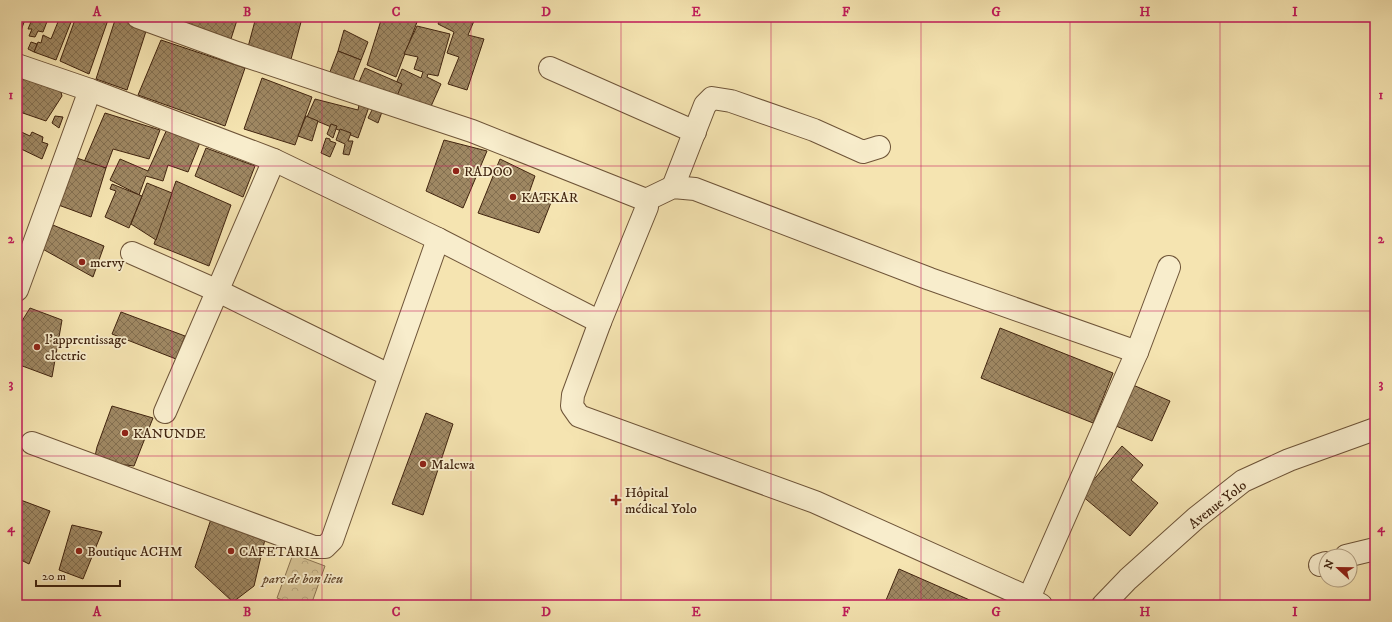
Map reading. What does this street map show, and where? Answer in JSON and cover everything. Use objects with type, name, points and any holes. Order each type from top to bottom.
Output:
[{"type":"street","points":[[138,17],[237,54],[472,131],[646,200],[673,187],[694,189],[930,279],[1137,352]]},
{"type":"street","points":[[17,65],[90,90],[274,160],[438,239],[600,322]]},
{"type":"street","points":[[550,68],[695,132]]},
{"type":"street","points":[[17,290],[90,90]]},
{"type":"street","points":[[673,187],[705,105],[712,98],[731,101],[814,130],[863,152],[879,147]]},
{"type":"street","points":[[165,412],[274,160]]},
{"type":"street","points":[[646,200],[647,206],[600,322],[573,395],[572,406],[579,416],[815,502],[1035,602],[1137,352],[1169,267]]},
{"type":"street","points":[[32,443],[314,547],[325,547],[332,540],[438,239]]},
{"type":"street","points":[[132,253],[218,291],[389,375]]},
{"type":"street","name":"Avenue Yolo","points":[[1103,605],[1128,579],[1196,518],[1243,481],[1289,460],[1375,429]]},
{"type":"street","points":[[1358,553],[1375,549]]},
{"type":"green space","name":"parc de bon lieu","points":[[293,554],[325,566],[311,605],[295,605],[277,598]]},
{"type":"building","points":[[17,17],[26,17],[17,41]]},
{"type":"building","points":[[33,17],[43,17],[48,19],[43,32],[38,31],[35,37],[29,36],[32,29],[28,29]]},
{"type":"building","points":[[60,17],[73,17],[56,60],[34,52],[38,42],[41,43],[43,35],[51,39]]},
{"type":"building","points":[[76,17],[109,17],[89,74],[60,61]]},
{"type":"building","points":[[116,17],[123,17],[148,25],[127,90],[96,79]]},
{"type":"building","points":[[173,17],[238,17],[230,42],[170,25]]},
{"type":"building","points":[[256,17],[285,17],[301,22],[290,63],[248,47]]},
{"type":"building","points":[[382,17],[419,17],[396,77],[367,65]]},
{"type":"building","points":[[441,17],[462,17],[474,21],[468,35],[484,39],[467,90],[448,84],[459,57],[447,53],[454,32],[438,24]]},
{"type":"building","points":[[417,26],[450,34],[438,76],[428,74],[427,77],[441,84],[428,113],[389,101],[402,69],[421,78],[423,72],[414,69],[418,57],[404,54]]},
{"type":"building","points":[[344,30],[368,42],[361,60],[338,51]]},
{"type":"building","points":[[161,40],[245,68],[225,126],[138,95]]},
{"type":"building","points":[[31,42],[37,44],[34,52],[28,49]]},
{"type":"building","points":[[338,51],[361,60],[350,88],[328,77]]},
{"type":"building","points":[[365,68],[402,84],[394,103],[356,89]]},
{"type":"building","points":[[17,70],[59,85],[62,96],[46,121],[17,111]]},
{"type":"building","points":[[262,78],[312,97],[295,145],[244,129]]},
{"type":"building","points":[[315,99],[358,110],[359,105],[352,102],[370,104],[358,138],[307,117]]},
{"type":"building","points":[[374,106],[383,109],[378,123],[368,118]]},
{"type":"building","points":[[105,113],[160,130],[149,159],[113,149],[106,168],[84,162]]},
{"type":"building","points":[[55,116],[63,117],[59,128],[52,123]]},
{"type":"building","points":[[306,116],[318,121],[312,141],[298,136]]},
{"type":"building","points":[[331,124],[337,126],[333,138],[327,134]]},
{"type":"building","points":[[168,127],[201,140],[188,172],[168,165],[163,181],[146,176],[139,195],[110,180],[120,159],[148,171]]},
{"type":"building","points":[[340,129],[351,133],[348,141],[353,141],[349,155],[343,154],[345,144],[336,140]]},
{"type":"building","points":[[17,130],[30,136],[32,132],[43,137],[42,142],[48,144],[42,159],[17,147]]},
{"type":"building","points":[[326,138],[336,143],[330,157],[321,153]]},
{"type":"building","name":"RADOO","points":[[444,140],[487,151],[463,208],[426,191]]},
{"type":"building","points":[[206,148],[255,166],[243,197],[195,176]]},
{"type":"building","points":[[71,156],[106,168],[91,217],[53,203]]},
{"type":"building","name":"KATKAR","points":[[500,159],[535,176],[529,193],[552,200],[539,233],[478,213]]},
{"type":"building","points":[[176,181],[231,205],[209,266],[154,244]]},
{"type":"building","points":[[147,183],[172,193],[156,240],[131,224]]},
{"type":"building","points":[[112,184],[142,196],[129,228],[105,217],[116,191],[110,189]]},
{"type":"building","name":"mervy","points":[[48,223],[104,246],[93,277],[39,247]]},
{"type":"building","name":"l'apprentissage electric","points":[[30,308],[62,320],[52,377],[17,364],[17,329]]},
{"type":"building","points":[[121,312],[185,336],[176,359],[112,334]]},
{"type":"building","points":[[1000,328],[1113,373],[1093,423],[981,378]]},
{"type":"building","points":[[1133,385],[1170,401],[1152,441],[1116,426]]},
{"type":"building","name":"KANUNDE","points":[[112,406],[153,418],[134,466],[94,461],[97,447]]},
{"type":"building","name":"Malewa","points":[[426,413],[453,424],[423,515],[392,504]]},
{"type":"building","points":[[1122,446],[1143,465],[1131,480],[1158,503],[1130,536],[1081,495]]},
{"type":"building","points":[[18,499],[50,511],[29,564],[17,558]]},
{"type":"building","name":"CAFETARIA","points":[[211,519],[266,535],[254,586],[233,602],[195,567]]},
{"type":"building","name":"Boutique ACHM","points":[[72,525],[102,532],[83,579],[59,570]]},
{"type":"building","points":[[899,569],[981,605],[884,605]]},
{"type":"place","name":"RADOO","points":[[456,171]]},
{"type":"place","name":"KATKAR","points":[[513,197]]},
{"type":"place","name":"mervy","points":[[82,262]]},
{"type":"place","name":"l'apprentissage electric","points":[[37,347]]},
{"type":"place","name":"KANUNDE","points":[[125,433]]},
{"type":"place","name":"Malewa","points":[[423,464]]},
{"type":"place","name":"Hôpital médical Yolo","points":[[616,500]]},
{"type":"place","name":"Boutique ACHM","points":[[79,551]]},
{"type":"place","name":"CAFETARIA","points":[[231,551]]}]
